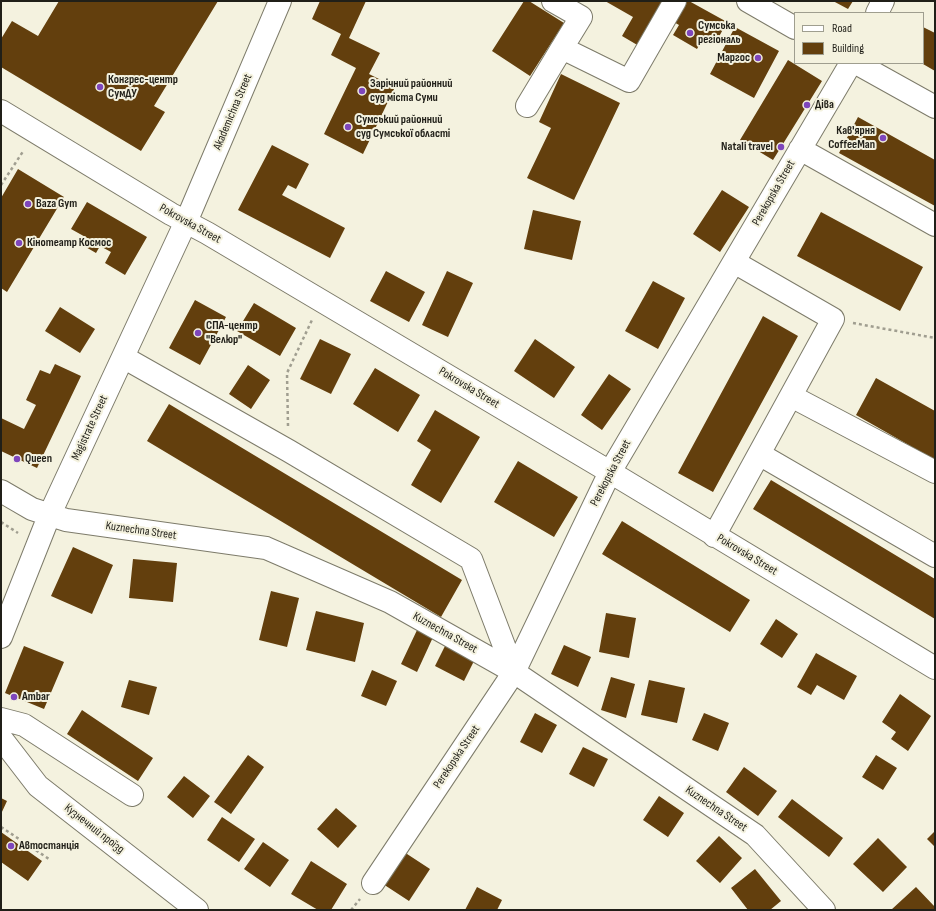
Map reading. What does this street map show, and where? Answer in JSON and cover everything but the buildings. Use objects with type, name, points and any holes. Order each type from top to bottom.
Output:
[{"type":"street","name":"Akademichna Street","points":[[186,222],[280,1]]},
{"type":"street","points":[[526,106],[581,17],[554,1]]},
{"type":"street","points":[[562,48],[629,81],[675,1]]},
{"type":"street","points":[[748,1],[794,27]]},
{"type":"street","points":[[878,12],[883,1]]},
{"type":"street","name":"Perekopska Street","points":[[373,882],[514,672],[610,472],[850,64]]},
{"type":"street","points":[[858,64],[935,107]]},
{"type":"street","name":"Pokrovska Street","points":[[1,111],[610,472],[935,668]]},
{"type":"street","points":[[800,149],[935,225]]},
{"type":"street","name":"Magistrate Street","points":[[1,637],[49,516],[186,222]]},
{"type":"street","points":[[714,536],[833,320],[734,262]]},
{"type":"street","points":[[123,357],[289,451],[471,559],[514,672]]},
{"type":"street","points":[[791,396],[935,472]]},
{"type":"street","points":[[759,454],[935,556]]},
{"type":"street","name":"Kuznechna Street","points":[[1,491],[32,509],[49,516],[66,520],[266,548],[390,602],[514,672],[755,835],[824,910]]},
{"type":"street","points":[[1,719],[24,725],[132,795]]},
{"type":"street","name":"Кузнечний проїзд","points":[[1,738],[38,786],[197,910]]},
{"type":"path","points":[[1,185],[24,150]]},
{"type":"path","points":[[289,451],[287,373],[313,318]]},
{"type":"path","points":[[833,320],[935,338]]},
{"type":"path","points":[[1,522],[18,533]]},
{"type":"path","points":[[1,827],[49,859]]},
{"type":"place","name":"Сумська регіональ","points":[[690,33]]},
{"type":"place","name":"Маргос","points":[[758,58]]},
{"type":"place","name":"Конгрес-центр СумДУ","points":[[100,87]]},
{"type":"place","name":"Зарічний районний суд міста Суми","points":[[362,91]]},
{"type":"place","name":"Діва","points":[[807,105]]},
{"type":"place","name":"Сумський районний суд Сумської області","points":[[348,127]]},
{"type":"place","name":"Кав'ярня CoffeeMan","points":[[883,138]]},
{"type":"place","name":"Natali travel","points":[[781,147]]},
{"type":"place","name":"Baza Gym","points":[[28,204]]},
{"type":"place","name":"Кінотеатр Космос","points":[[19,243]]},
{"type":"place","name":"СПА-центр \"Велюр\"","points":[[198,333]]},
{"type":"place","name":"Queen","points":[[17,459]]},
{"type":"place","name":"Ambar","points":[[14,697]]},
{"type":"place","name":"Автостанція","points":[[11,846]]}]
